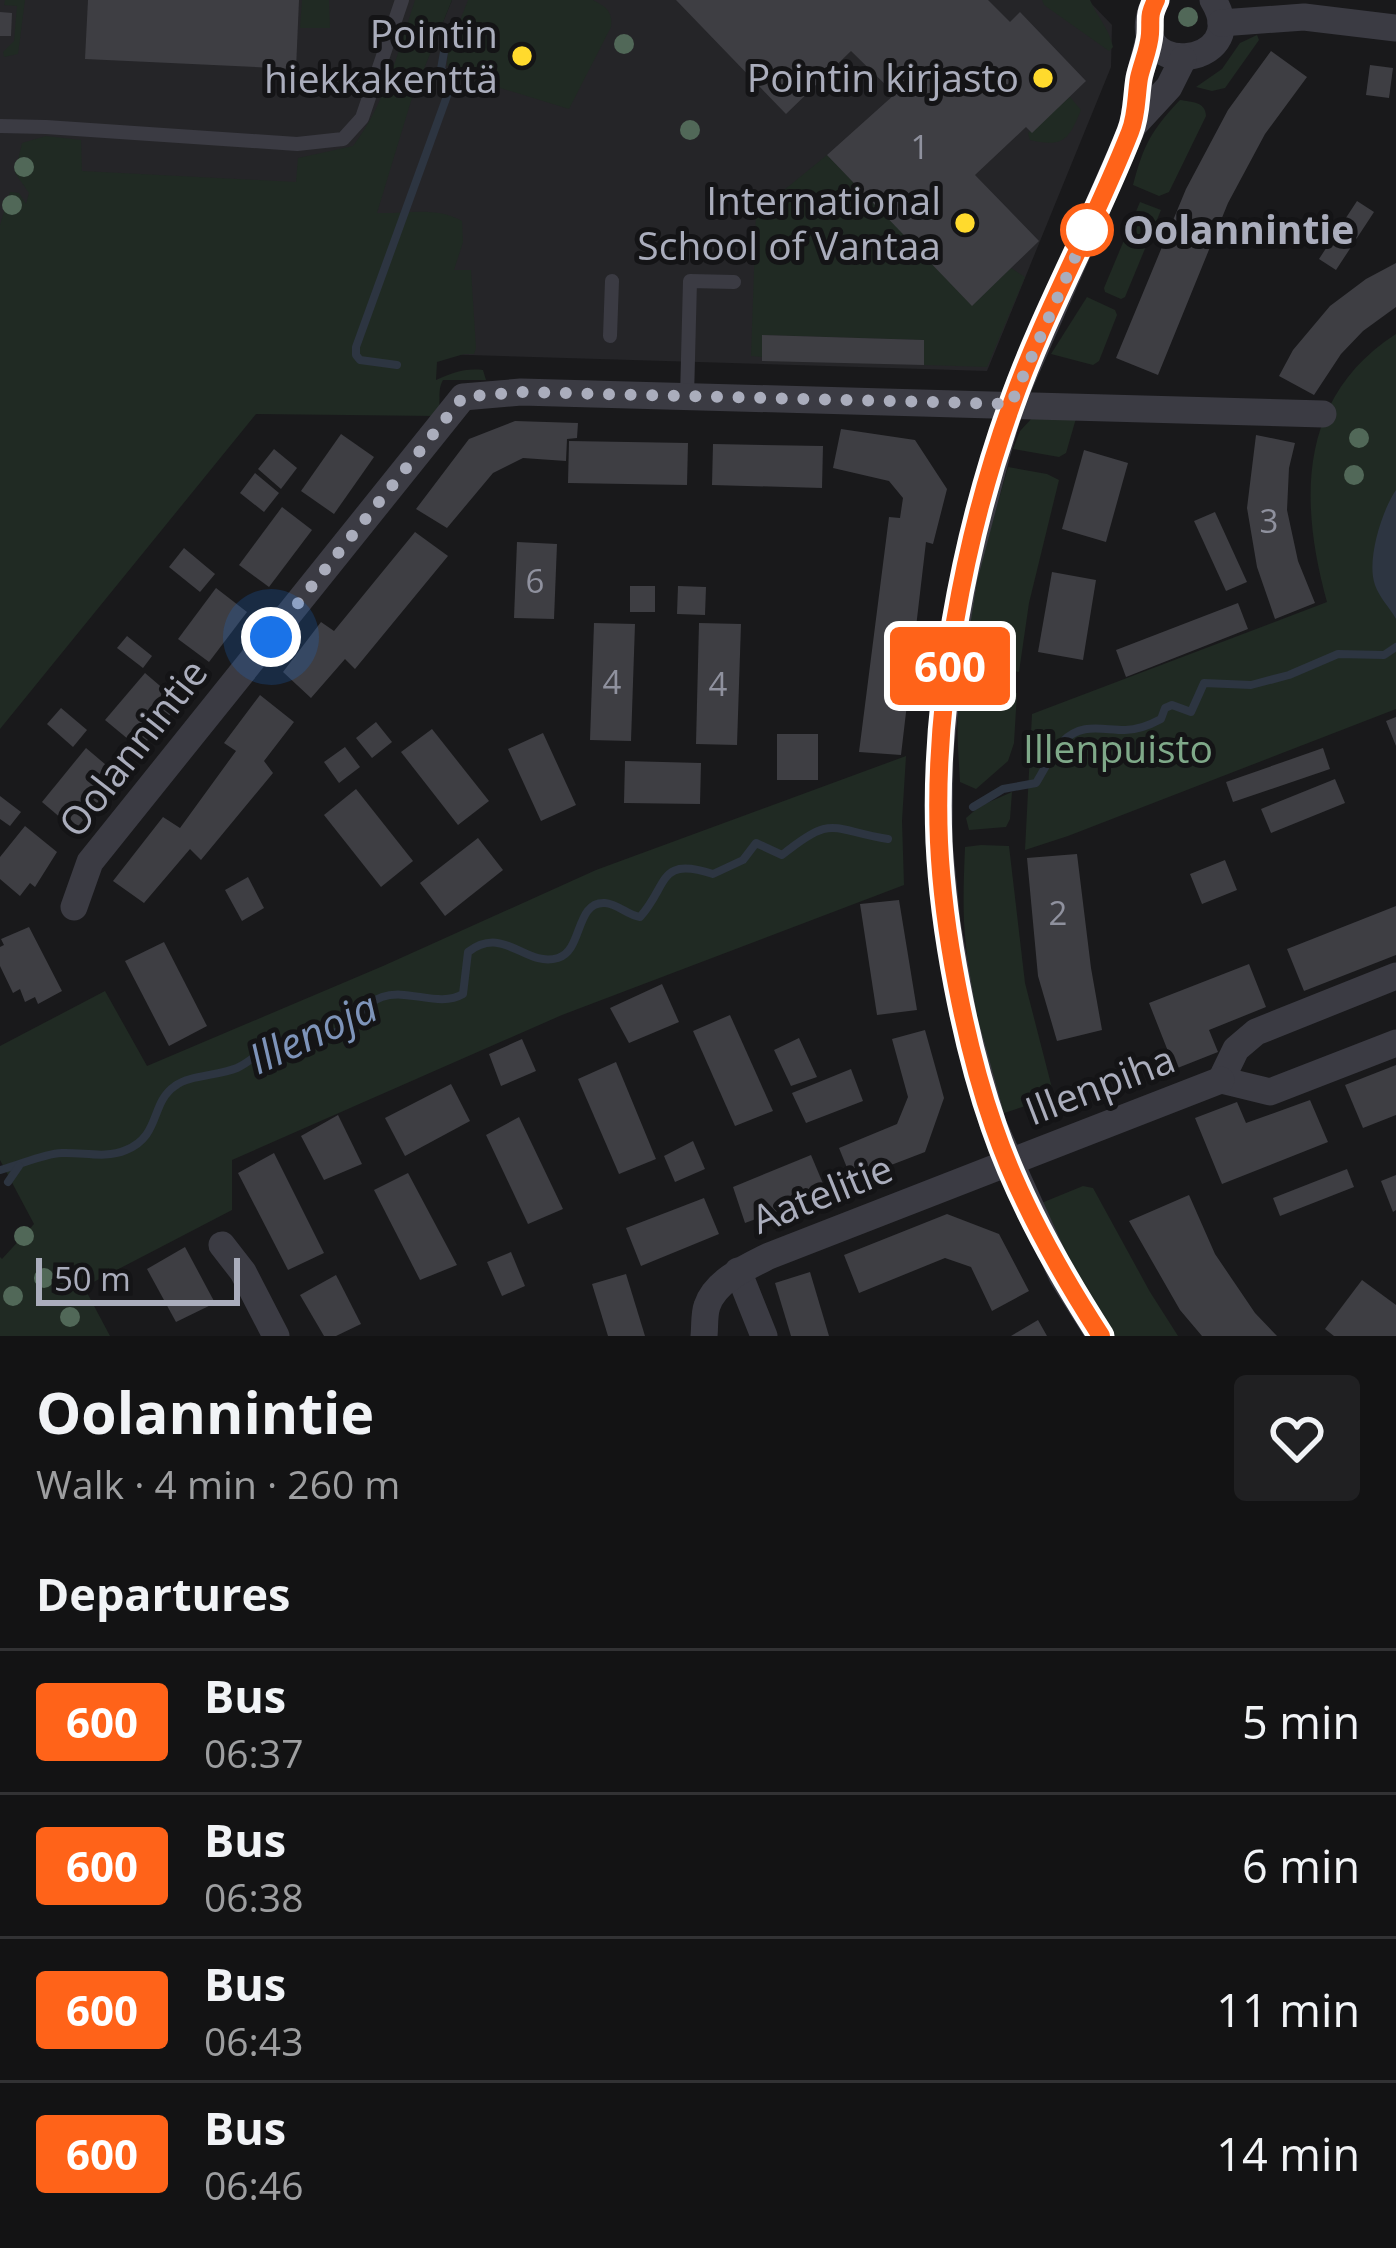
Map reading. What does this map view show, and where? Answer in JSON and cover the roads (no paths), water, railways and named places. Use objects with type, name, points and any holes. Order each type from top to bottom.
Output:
[{"type":"street","points":[[1149,13],[1157,46],[1183,58],[1201,55],[1216,40],[1217,11],[1396,28]]},
{"type":"street","points":[[1100,1336],[1062,1276],[1008,1162],[964,1019],[939,842],[940,753],[964,578],[1011,404],[1133,126],[1149,13]]},
{"type":"street","points":[[1133,126],[1169,87],[1183,58]]},
{"type":"street","name":"Oolannintie","points":[[74,908],[90,862],[463,397],[521,392],[1323,413]]},
{"type":"street","name":"Illenpiha","points":[[1221,1080],[1236,1048],[1256,1032],[1396,976]]},
{"type":"street","name":"Illenpiha","points":[[1008,1162],[1221,1080],[1270,1092],[1396,1043]]},
{"type":"street","name":"Aatelitie","points":[[704,1336],[707,1304],[738,1271],[1008,1162]]},
{"type":"street","points":[[222,1245],[243,1272],[276,1336]]},
{"type":"street","points":[[738,1271],[764,1336]]},
{"type":"lane","points":[[0,127],[297,144],[344,140],[362,118],[402,0]]},
{"type":"lane","points":[[610,336],[612,280]]},
{"type":"lane","points":[[687,397],[690,281],[734,282]]},
{"type":"water","points":[[1396,490],[1396,619],[1377,589],[1373,563],[1381,523]]},
{"type":"waterway","points":[[397,365],[360,360],[356,347],[451,85],[441,69],[444,52]]},
{"type":"waterway","name":"Illenoja","points":[[973,807],[1003,789],[1036,783],[1058,746],[1077,732],[1139,728],[1161,719],[1165,708],[1172,705],[1191,712],[1204,683],[1251,685],[1338,654],[1384,655],[1396,647]]},
{"type":"waterway","name":"Illenoja","points":[[0,1170],[54,1154],[102,1155],[126,1150],[145,1136],[167,1093],[181,1082],[237,1068],[284,1040],[338,1031],[382,997],[444,999],[463,994],[468,952],[481,945],[504,944],[535,957],[558,958],[572,946],[595,905],[610,904],[640,917],[673,871],[695,869],[713,874],[743,860],[756,843],[782,855],[823,829],[888,839]]},
{"type":"waterway","name":"Illenoja","points":[[8,1182],[19,1166]]},
{"type":"place","name":"Pointin hiekkakenttä","points":[[522,56]]},
{"type":"place","name":"Pointin kirjasto","points":[[1043,78]]},
{"type":"place","name":"International School of Vantaa","points":[[965,223]]},
{"type":"place","name":"Oolannintie","points":[[1087,230]]},
{"type":"park label","name":"Illenpuisto","points":[[1118,749]]}]
